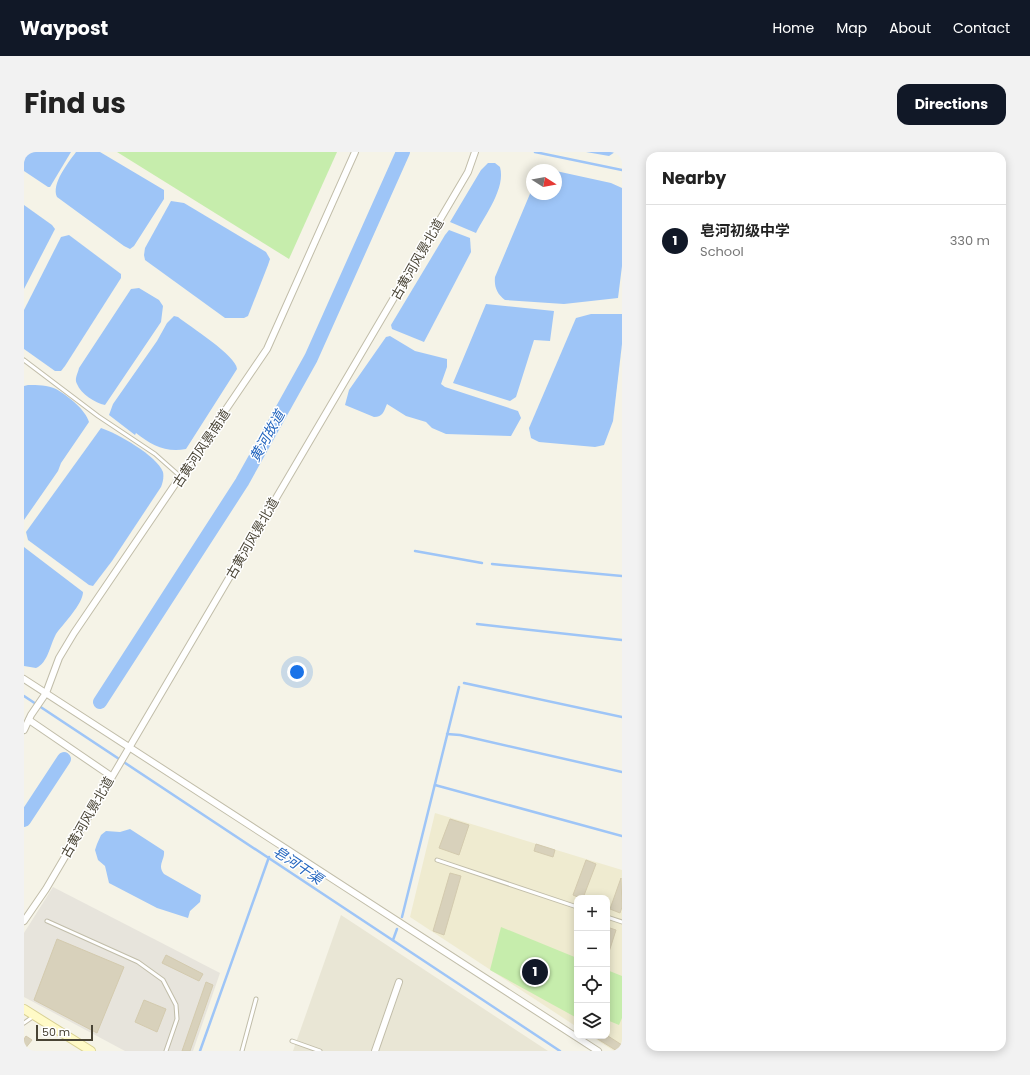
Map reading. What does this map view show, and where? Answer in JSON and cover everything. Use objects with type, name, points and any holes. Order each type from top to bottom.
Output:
[{"type":"main road","points":[[24,1009],[91,1051]]},
{"type":"street","name":"古黄河风景南道","points":[[24,730],[46,693],[59,658],[74,633],[267,349],[355,152]]},
{"type":"street","name":"古黄河风景北道","points":[[24,921],[46,889],[112,774],[468,172],[475,152]]},
{"type":"street","points":[[24,679],[128,749],[598,1051]]},
{"type":"street","points":[[29,720],[112,774]]},
{"type":"street","points":[[375,1051],[399,982]]},
{"type":"lane","points":[[24,360],[98,416],[155,454],[181,477]]},
{"type":"lane","points":[[437,860],[574,906]]},
{"type":"lane","points":[[610,918],[622,922]]},
{"type":"lane","points":[[47,921],[138,962],[163,980],[176,1005],[176,1019],[166,1051]]},
{"type":"lane","points":[[242,1051],[256,999]]},
{"type":"lane","points":[[24,1023],[34,1015]]},
{"type":"lane","points":[[292,1041],[320,1051]]},
{"type":"shaded area","points":[[435,813],[622,870],[622,1051],[614,1051],[596,1039],[610,1039],[610,895],[574,895],[574,1025],[410,917]]},
{"type":"shaded area","points":[[53,887],[220,973],[193,1051],[125,1051],[24,997],[24,933]]},
{"type":"shaded area","points":[[341,915],[548,1051],[293,1051]]},
{"type":"green space","points":[[117,152],[337,152],[289,259]]},
{"type":"green space","points":[[501,927],[574,957],[574,1016],[490,970]]},
{"type":"green space","points":[[610,971],[622,976],[622,1018],[619,1025],[610,1021]]},
{"type":"water","points":[[24,152],[71,152],[50,187],[48,187],[24,171]]},
{"type":"water","points":[[76,152],[100,152],[164,190],[164,199],[134,246],[130,249],[57,197],[56,186],[58,180]]},
{"type":"water","points":[[586,152],[615,152],[609,156]]},
{"type":"water","points":[[488,163],[495,163],[500,167],[500,184],[494,201],[476,233],[450,222],[481,170]]},
{"type":"water","points":[[562,172],[611,183],[622,188],[622,266],[618,298],[564,304],[505,300],[497,290],[495,277],[527,200],[562,200]]},
{"type":"water","points":[[171,201],[184,203],[266,252],[270,259],[248,316],[244,318],[225,318],[145,260],[145,248]]},
{"type":"water","points":[[24,205],[52,225],[55,229],[24,289]]},
{"type":"water","points":[[449,230],[470,238],[471,252],[424,342],[392,329],[391,325]]},
{"type":"water","points":[[69,235],[121,274],[121,278],[65,366],[61,371],[55,371],[24,349],[24,310],[61,237]]},
{"type":"water","points":[[139,288],[159,300],[163,306],[161,322],[105,405],[101,404],[89,398],[79,388],[76,382],[76,376],[79,368],[131,289]]},
{"type":"water","points":[[486,304],[554,311],[550,341],[534,340],[516,397],[510,401],[453,383]]},
{"type":"water","points":[[591,314],[622,314],[622,344],[613,421],[604,445],[595,447],[539,442],[531,438],[529,428],[576,318]]},
{"type":"water","points":[[174,316],[178,317],[221,349],[235,363],[237,369],[186,449],[179,450],[159,447],[136,433],[135,435],[109,415],[113,404],[157,341],[167,323]]},
{"type":"water","points":[[390,336],[415,351],[447,359],[447,367],[441,384],[445,387],[518,411],[521,418],[511,436],[446,434],[432,428],[426,422],[406,416],[387,404],[381,415],[377,417],[345,405],[349,390],[386,337]]},
{"type":"water","points":[[39,385],[56,389],[80,408],[89,422],[61,463],[58,471],[24,520],[24,386]]},
{"type":"water","points":[[101,428],[117,435],[145,452],[153,459],[163,472],[163,481],[161,487],[112,561],[93,586],[89,585],[28,540],[26,532]]},
{"type":"water","points":[[24,547],[83,592],[80,602],[56,634],[46,658],[40,666],[36,668],[24,666]]},
{"type":"water","points":[[130,829],[164,851],[161,868],[164,874],[201,895],[200,902],[190,911],[188,918],[157,908],[109,883],[105,866],[98,860],[95,850],[97,844],[101,835],[106,831],[120,832]]},
{"type":"building","points":[[450,819],[469,825],[459,855],[439,848]]},
{"type":"building","points":[[536,844],[555,850],[553,857],[534,851]]},
{"type":"building","points":[[586,860],[596,864],[584,895],[573,895]]},
{"type":"building","points":[[450,873],[461,876],[444,935],[433,931]]},
{"type":"building","points":[[621,878],[622,907],[620,913],[610,909]]},
{"type":"building","points":[[610,928],[616,930],[610,949]]},
{"type":"building","points":[[57,939],[124,967],[97,1033],[34,1000]]},
{"type":"building","points":[[166,955],[203,974],[199,981],[162,963]]},
{"type":"building","points":[[206,982],[213,985],[190,1051],[182,1051]]},
{"type":"building","points":[[144,1000],[166,1009],[157,1032],[135,1022]]},
{"type":"building","points":[[26,1036],[32,1040],[24,1050],[24,1039]]},
{"type":"building","points":[[610,1037],[622,1045],[622,1051],[617,1051],[598,1039],[610,1039]]},
{"type":"waterway","name":"黄河故道","points":[[100,702],[242,482],[311,358],[403,152]]},
{"type":"waterway","points":[[535,152],[622,170]]},
{"type":"waterway","points":[[415,551],[482,563]]},
{"type":"waterway","points":[[492,564],[622,576]]},
{"type":"waterway","points":[[477,624],[622,640]]},
{"type":"waterway","points":[[464,683],[622,717]]},
{"type":"waterway","points":[[402,917],[459,687]]},
{"type":"waterway","name":"皂河干渠","points":[[24,696],[560,1051]]},
{"type":"waterway","points":[[447,734],[460,735],[622,772]]},
{"type":"waterway","name":"黄河故道","points":[[24,820],[64,759]]},
{"type":"waterway","points":[[435,785],[622,836]]},
{"type":"waterway","points":[[200,1051],[269,857]]},
{"type":"waterway","points":[[393,940],[397,929]]},
{"type":"place","name":"皂河初级中学","points":[[535,972]]}]
